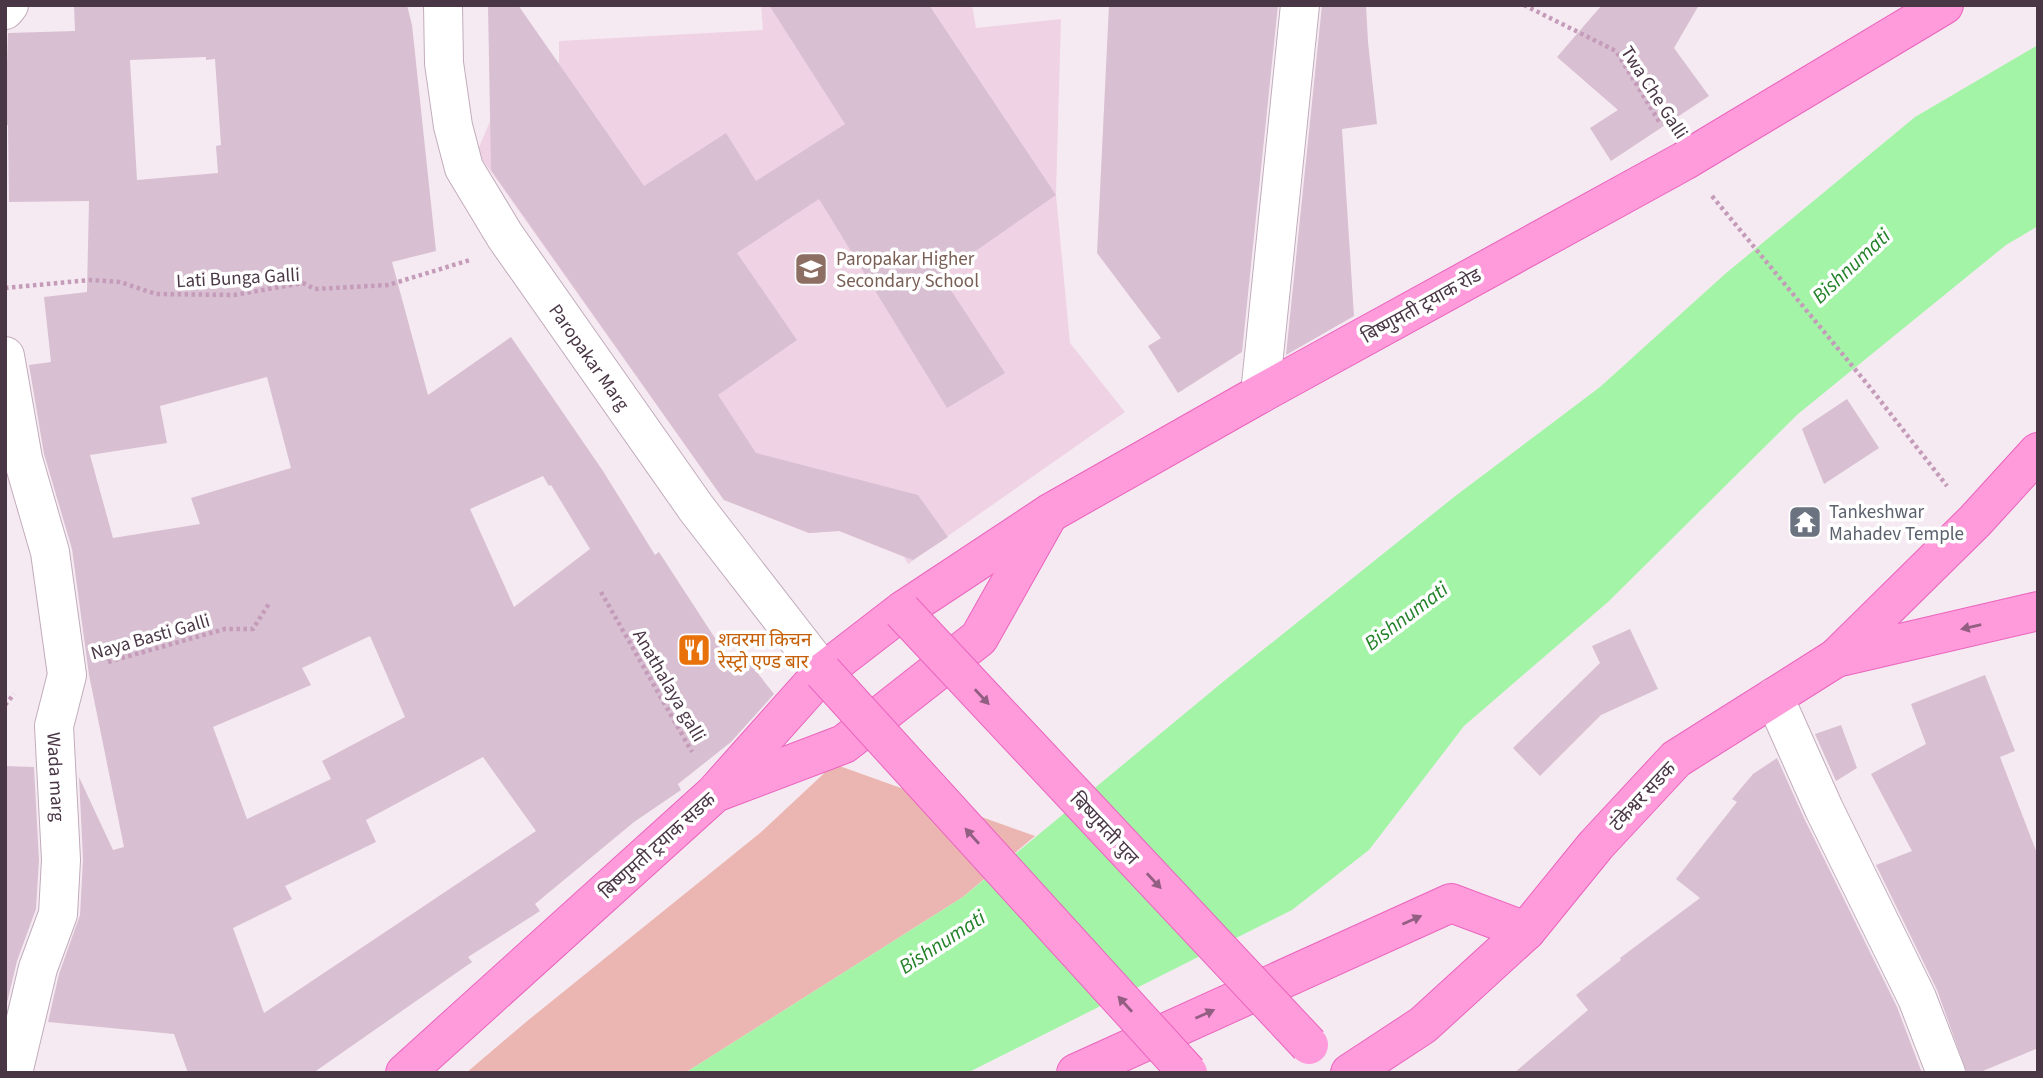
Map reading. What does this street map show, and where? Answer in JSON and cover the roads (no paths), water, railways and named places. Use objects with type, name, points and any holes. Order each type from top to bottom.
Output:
[{"type":"main road","name":"बिष्णुमती ट्रयाक रोड","points":[[902,611],[1050,513],[1259,394],[1684,161],[1944,5]]},
{"type":"main road","points":[[1836,658],[1975,521],[2038,453]]},
{"type":"main road","points":[[715,793],[844,744],[979,638],[1050,513]]},
{"type":"main road","name":"बिष्णुमती ट्रयाक सडक","points":[[405,1073],[715,793],[823,673],[902,611]]},
{"type":"main road","name":"बिष्णुमती पुल","points":[[902,611],[1318,1059]]},
{"type":"main road","name":"टंकेश्वर सडक","points":[[1350,1073],[1423,1025],[1526,931],[1596,845],[1676,759],[1836,658],[2038,611]]},
{"type":"main road","points":[[823,673],[1188,1073]]},
{"type":"main road","points":[[1076,1073],[1451,903],[1526,931]]},
{"type":"street","points":[[5,10],[9,5]]},
{"type":"street","name":"Paropakar Marg","points":[[443,5],[444,63],[453,126],[464,167],[505,236],[696,508],[823,673]]},
{"type":"street","points":[[1259,394],[1300,5]]},
{"type":"street","name":"Wada marg","points":[[5,356],[23,459],[50,552],[67,675],[54,726],[61,860],[58,914],[38,968],[12,1056]]},
{"type":"street","points":[[1774,697],[1824,809],[1917,998],[1946,1073]]},
{"type":"water","name":"Bishnumati","points":[[2038,45],[2038,226],[2006,245],[1798,414],[1608,602],[1464,726],[1369,850],[1292,910],[967,1073],[685,1073],[963,897],[1224,681],[1454,497],[1600,387],[1725,274],[1915,117]]},
{"type":"place","name":"Paropakar Higher Secondary School","points":[[811,269]]},
{"type":"place","name":"Tankeshwar Mahadev Temple","points":[[1805,522]]},
{"type":"place","name":"शवरमा किचन रेस्ट्रो एण्ड बार","points":[[694,650]]}]
